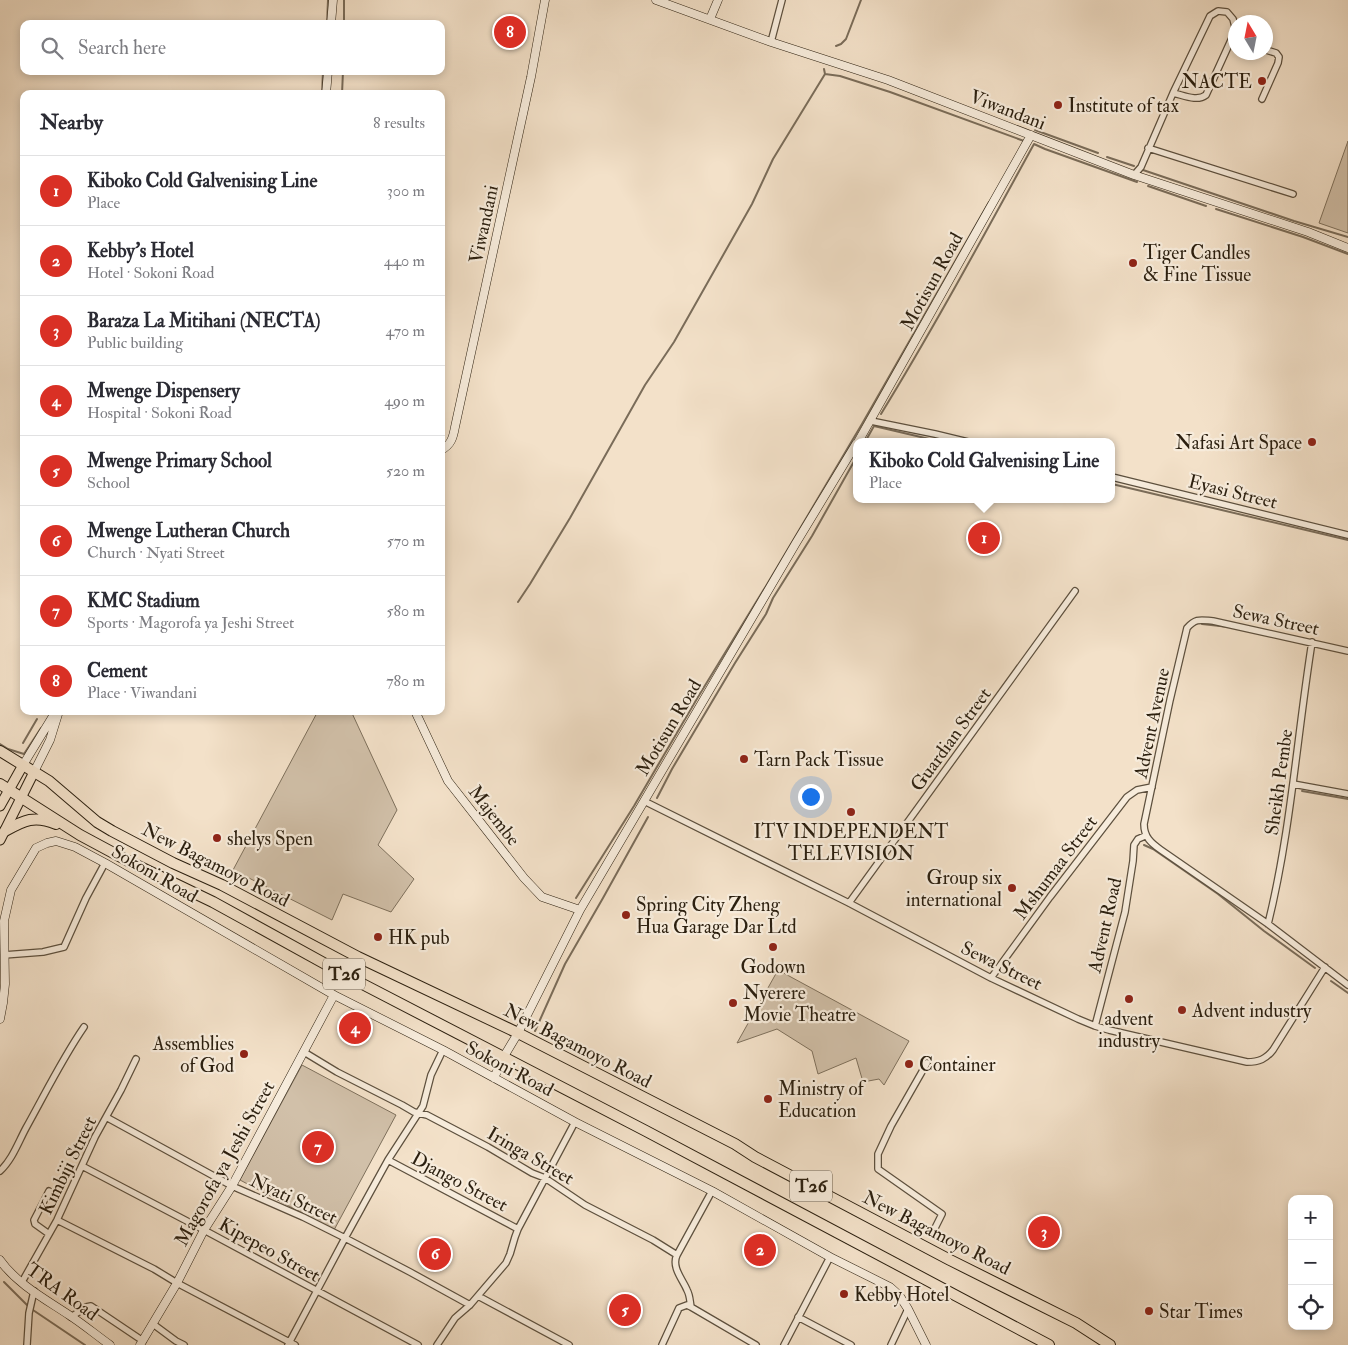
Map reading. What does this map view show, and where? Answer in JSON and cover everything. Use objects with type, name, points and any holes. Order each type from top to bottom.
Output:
[{"type":"highway","name":"T26","points":[[0,751],[34,772]]},
{"type":"highway","name":"New Bagamoyo Road","points":[[34,772],[49,781],[97,822],[112,831],[222,885],[358,957],[518,1033],[735,1144],[754,1157],[950,1260],[1076,1323],[1105,1344]]},
{"type":"highway","name":"T26","points":[[4,787],[80,835]]},
{"type":"highway","points":[[2,836],[22,821],[32,819],[48,821],[80,835]]},
{"type":"highway","name":"New Bagamoyo Road","points":[[80,835],[134,864],[213,902],[349,977],[646,1131],[1049,1345]]},
{"type":"main road","points":[[0,806],[4,787],[23,765]]},
{"type":"main road","points":[[2,836],[34,772]]},
{"type":"street","points":[[331,20],[333,0]]},
{"type":"street","name":"Viwandani","points":[[445,448],[452,442],[531,78],[545,0]]},
{"type":"street","name":"Viwandani","points":[[656,0],[771,42],[888,80],[1134,175],[1308,232],[1348,248]]},
{"type":"street","points":[[710,19],[718,0]]},
{"type":"street","points":[[771,42],[782,0]]},
{"type":"street","points":[[1134,175],[1140,167],[1172,93],[1210,16],[1218,11],[1230,15]]},
{"type":"street","points":[[1172,93],[1198,99],[1206,95],[1228,51]]},
{"type":"street","points":[[1262,98],[1278,63],[1279,57],[1273,52]]},
{"type":"street","points":[[326,90],[328,75]]},
{"type":"street","name":"Motisun Road","points":[[860,438],[1032,136]]},
{"type":"street","points":[[1148,148],[1293,194]]},
{"type":"street","points":[[871,421],[952,438]]},
{"type":"street","name":"Motisun Road","points":[[494,1078],[580,910],[853,450]]},
{"type":"street","name":"Eyasi Street","points":[[1115,478],[1348,535]]},
{"type":"street","name":"Guardian Street","points":[[849,904],[1074,591]]},
{"type":"street","name":"Sewa Street","points":[[1197,621],[1213,621],[1348,651]]},
{"type":"street","name":"Advent Avenue","points":[[1145,836],[1144,824],[1170,700],[1188,628],[1193,622],[1197,621]]},
{"type":"street","name":"Sheikh Pembe","points":[[1268,924],[1286,840],[1312,642]]},
{"type":"street","points":[[23,765],[54,715]]},
{"type":"street","points":[[34,772],[50,740],[59,715]]},
{"type":"street","name":"Majembe","points":[[417,715],[448,781],[524,878],[542,897],[580,910]]},
{"type":"street","points":[[1293,784],[1348,794]]},
{"type":"street","name":"Mshumaa Street","points":[[991,978],[1127,796],[1137,790],[1152,787]]},
{"type":"street","name":"Sewa Street","points":[[644,801],[991,978],[1095,1026],[1253,1062],[1268,1057],[1325,967]]},
{"type":"street","points":[[1145,836],[1161,850],[1268,924],[1348,985]]},
{"type":"street","name":"Advent Road","points":[[1095,1026],[1125,912],[1134,845],[1138,839],[1145,836]]},
{"type":"street","name":"Sokoni Road","points":[[4,955],[4,921],[11,890],[36,848],[47,842],[56,842],[75,847],[334,995],[443,1050],[575,1122],[712,1191],[830,1257],[890,1287],[908,1309],[926,1345]]},
{"type":"street","points":[[0,1019],[5,984],[4,955],[43,952],[64,946],[86,898],[105,863]]},
{"type":"street","name":"Magorofa ya Jeshi Street","points":[[142,1343],[177,1283],[204,1230],[232,1186],[334,995]]},
{"type":"street","points":[[0,1171],[16,1150],[67,1052],[84,1027]]},
{"type":"street","points":[[57,1220],[154,1269],[290,1344],[388,1160],[424,1102],[431,1075],[443,1050]]},
{"type":"street","name":"Iringa Street","points":[[304,1052],[337,1072],[417,1114],[427,1115],[532,1173],[545,1178],[585,1204],[654,1240],[677,1255]]},
{"type":"street","name":"Kimbiji Street","points":[[22,1282],[57,1220],[136,1059]]},
{"type":"street","points":[[927,1063],[891,1126],[878,1154],[878,1170],[942,1214],[933,1232]]},
{"type":"street","name":"Nyati Street","points":[[106,1117],[232,1186],[303,1217],[470,1305]]},
{"type":"street","points":[[437,1345],[455,1318],[470,1305],[506,1263],[518,1229],[575,1122]]},
{"type":"street","name":"Django Street","points":[[388,1160],[518,1229]]},
{"type":"street","name":"Kipepeo Street","points":[[82,1166],[418,1345]]},
{"type":"street","points":[[49,1191],[34,1220],[34,1224],[49,1234]]},
{"type":"street","points":[[691,1307],[687,1290],[678,1274],[675,1260],[712,1191]]},
{"type":"street","points":[[784,1345],[830,1257]]},
{"type":"street","name":"TRA Road","points":[[2,1267],[110,1345]]},
{"type":"street","points":[[27,1345],[29,1313],[34,1291]]},
{"type":"street","points":[[478,1296],[566,1344]]},
{"type":"street","points":[[662,1345],[680,1308],[687,1305],[756,1345]]},
{"type":"street","points":[[71,1316],[90,1306],[142,1343]]},
{"type":"street","points":[[890,1345],[908,1309]]},
{"type":"street","points":[[798,1317],[851,1345]]},
{"type":"street","points":[[153,1324],[184,1345]]},
{"type":"shaded area","points":[[1348,141],[1348,233],[1319,223]]},
{"type":"shaded area","points":[[316,715],[353,715],[397,810],[378,845],[414,879],[391,912],[343,894],[332,920],[233,870]]},
{"type":"shaded area","points":[[778,970],[909,1041],[884,1085],[879,1079],[863,1082],[856,1058],[818,1074],[812,1051],[777,1029],[737,1043]]},
{"type":"shaded area","points":[[302,1065],[396,1115],[334,1230],[240,1180]]},
{"type":"waterway","points":[[327,20],[328,0]]},
{"type":"waterway","points":[[344,0],[344,20]]},
{"type":"waterway","points":[[836,46],[846,39],[861,0]]},
{"type":"waterway","points":[[518,602],[570,518],[645,385],[674,342],[752,204],[773,159],[825,74],[824,69]]},
{"type":"waterway","points":[[825,74],[840,76],[890,92],[1024,141]]},
{"type":"waterway","points":[[322,90],[323,75]]},
{"type":"waterway","points":[[342,90],[343,75]]},
{"type":"waterway","points":[[1035,130],[1098,153]]},
{"type":"waterway","points":[[881,414],[940,314],[1034,144],[1137,182]]},
{"type":"waterway","points":[[1107,157],[1134,166]]},
{"type":"waterway","points":[[1143,170],[1294,221],[1348,237]]},
{"type":"waterway","points":[[1148,186],[1206,206]]},
{"type":"waterway","points":[[854,438],[989,202]]},
{"type":"waterway","points":[[1216,209],[1303,237],[1348,254]]},
{"type":"waterway","points":[[874,426],[925,438]]},
{"type":"waterway","points":[[867,438],[874,426]]},
{"type":"waterway","points":[[576,898],[634,806],[853,439]]},
{"type":"waterway","points":[[657,798],[672,769],[766,614],[773,598],[812,536],[853,463]]},
{"type":"waterway","points":[[1115,485],[1348,540]]},
{"type":"waterway","points":[[1202,624],[1229,627]]},
{"type":"waterway","points":[[23,743],[37,719]]},
{"type":"waterway","points":[[0,744],[8,749],[24,754],[41,728]]},
{"type":"waterway","points":[[1302,791],[1348,799]]},
{"type":"waterway","points":[[535,1031],[565,964],[648,817]]},
{"type":"waterway","points":[[1144,845],[1153,849],[1218,894],[1264,931],[1315,968]]},
{"type":"waterway","points":[[1331,981],[1348,993]]},
{"type":"waterway","points":[[4,1282],[30,1308],[85,1345]]},
{"type":"place","name":"Cement","points":[[510,32]]},
{"type":"place","name":"NACTE","points":[[1262,81]]},
{"type":"place","name":"Institute of tax","points":[[1058,105]]},
{"type":"place","name":"Tiger Candles & Fine Tissue","points":[[1133,263]]},
{"type":"place","name":"Nafasi Art Space","points":[[1312,442]]},
{"type":"place","name":"Kiboko Cold Galvenising Line","points":[[984,538]]},
{"type":"place","name":"Tarn Pack Tissue","points":[[744,759]]},
{"type":"place","name":"ITV INDEPENDENT TELEVISION","points":[[851,812]]},
{"type":"place","name":"shelys Spen","points":[[217,838]]},
{"type":"place","name":"Group six international","points":[[1012,888]]},
{"type":"place","name":"Spring City Zheng Hua Garage Dar Ltd","points":[[626,915]]},
{"type":"place","name":"HK pub","points":[[378,937]]},
{"type":"place","name":"Godown","points":[[773,947]]},
{"type":"place","name":"advent industry","points":[[1129,999]]},
{"type":"place","name":"Nyerere Movie Theatre","points":[[733,1003]]},
{"type":"place","name":"Advent industry","points":[[1182,1010]]},
{"type":"place","name":"Mwenge Dispensery","points":[[355,1028]]},
{"type":"place","name":"Assemblies of God","points":[[244,1054]]},
{"type":"place","name":"Container","points":[[909,1064]]},
{"type":"place","name":"Ministry of Education","points":[[768,1099]]},
{"type":"place","name":"KMC Stadium","points":[[318,1147]]},
{"type":"place","name":"Baraza La Mitihani (NECTA)","points":[[1044,1232]]},
{"type":"place","name":"Kebby's Hotel","points":[[760,1250]]},
{"type":"place","name":"Mwenge Lutheran Church","points":[[435,1254]]},
{"type":"place","name":"Kebby Hotel","points":[[844,1294]]},
{"type":"place","name":"Mwenge Primary School","points":[[625,1310]]},
{"type":"place","name":"Star Times","points":[[1149,1311]]}]
